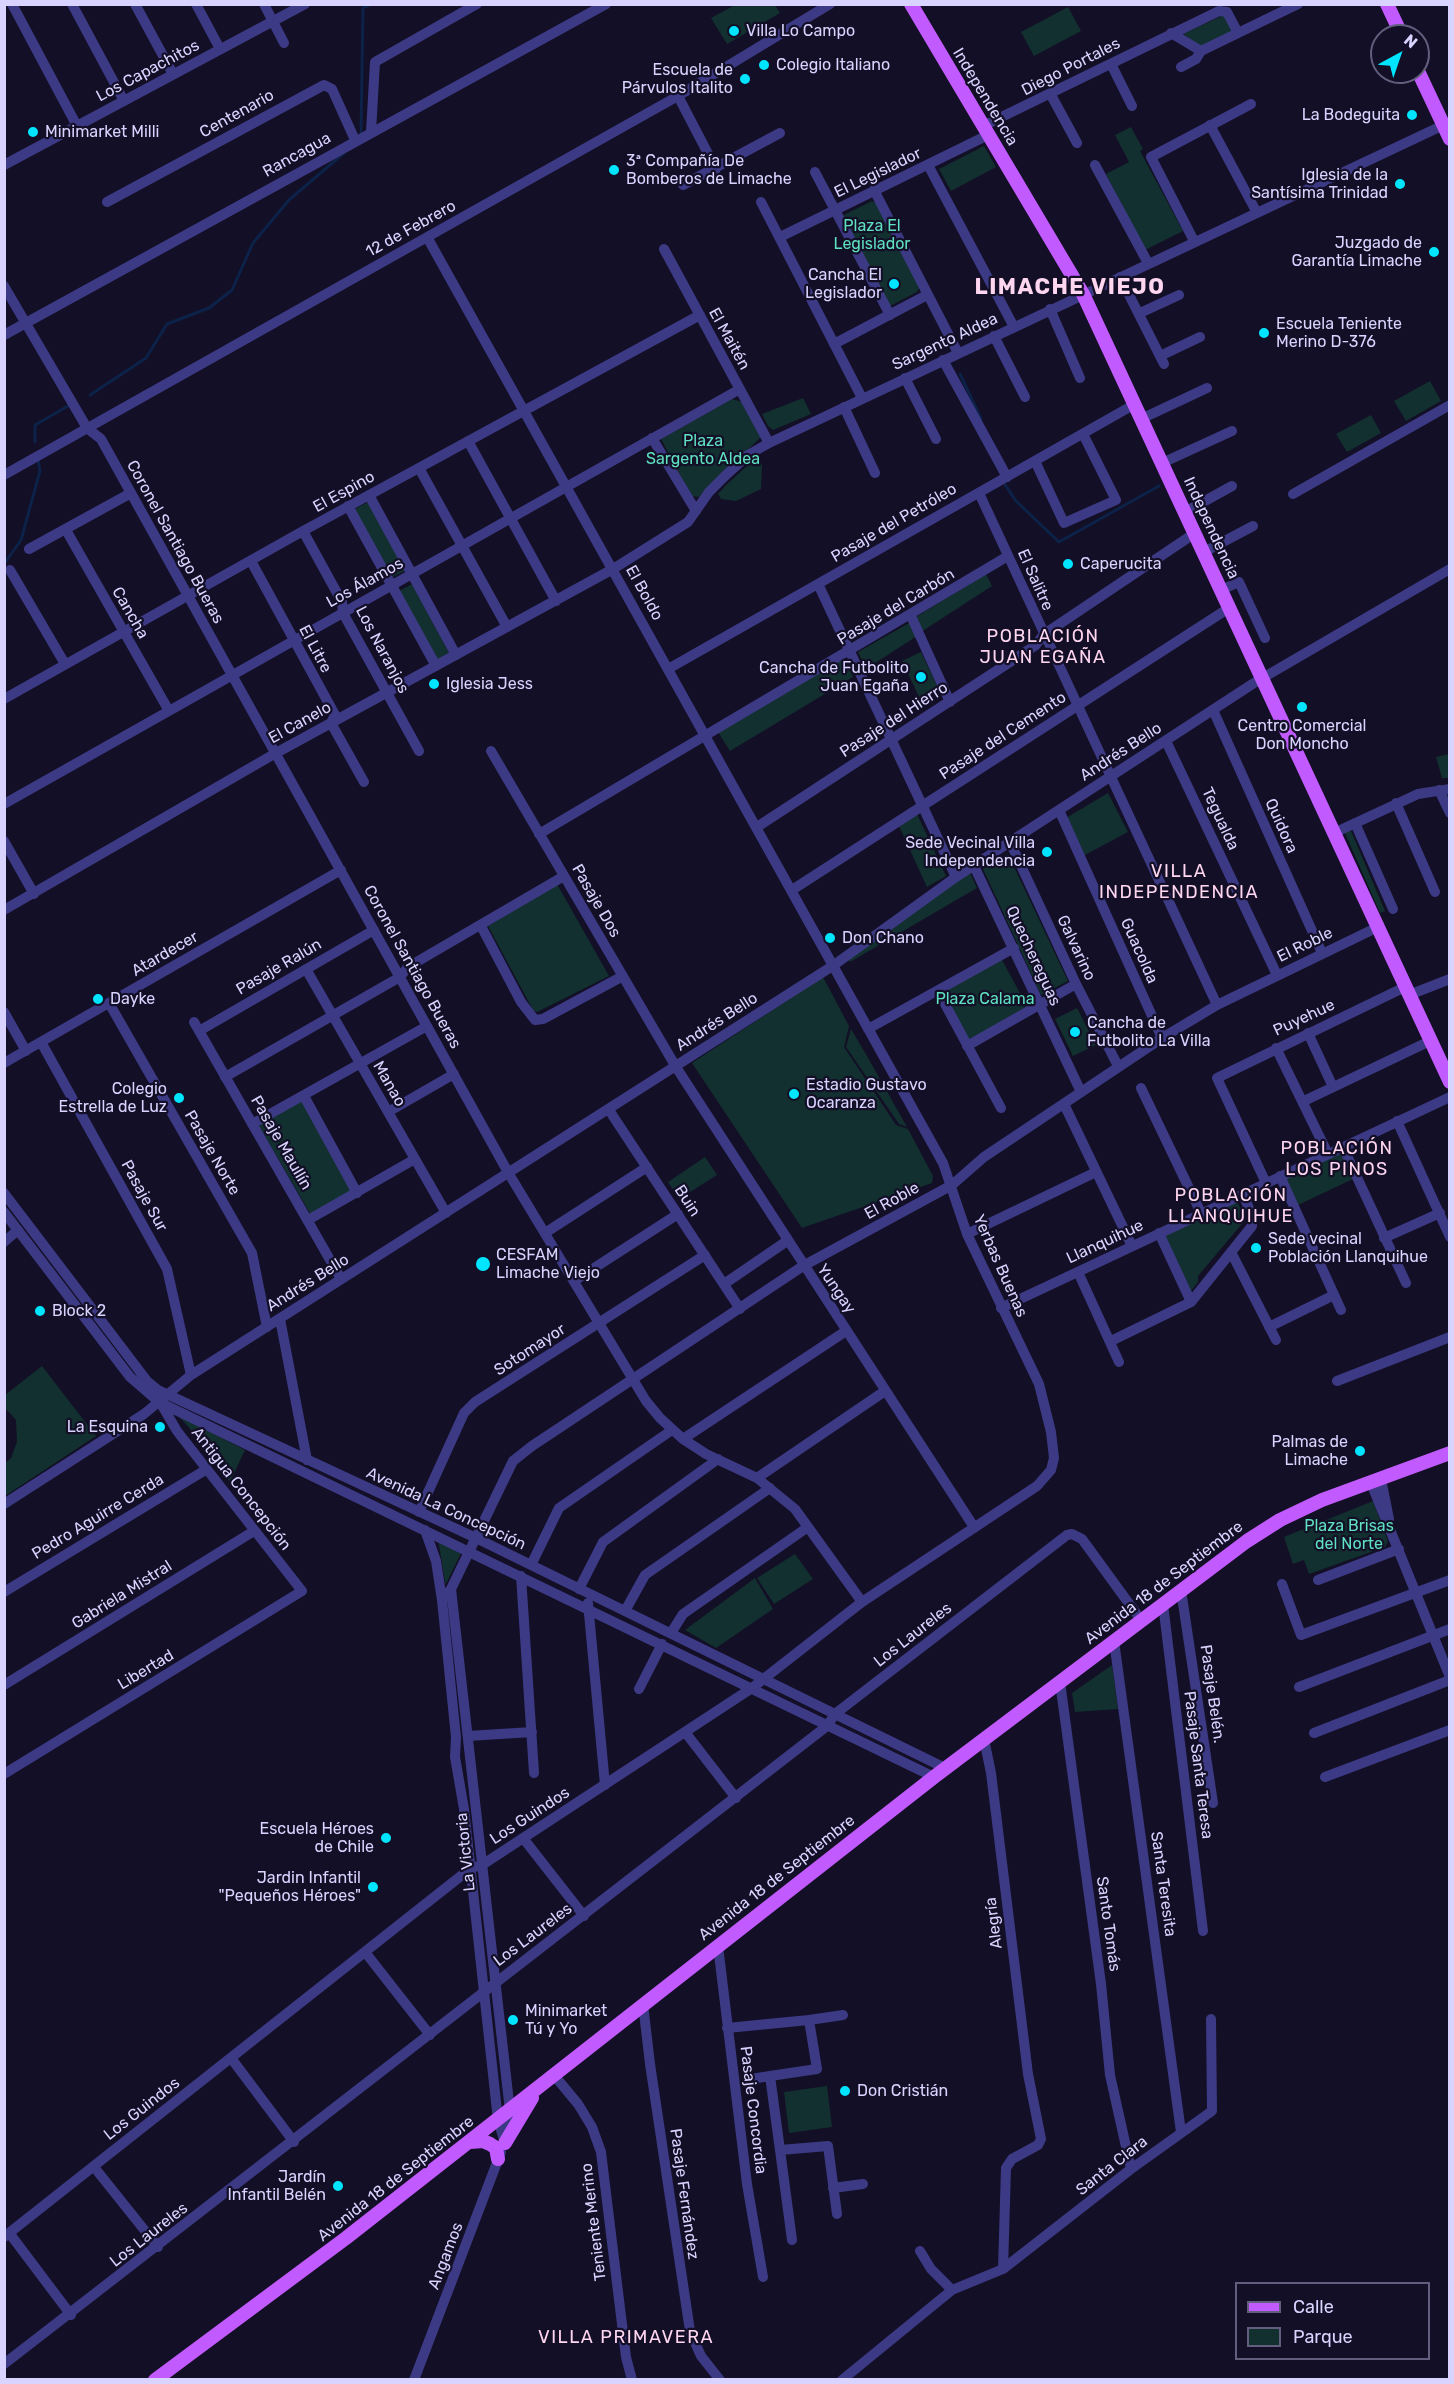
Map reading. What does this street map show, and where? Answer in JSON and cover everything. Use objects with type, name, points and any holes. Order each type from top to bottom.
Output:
[{"type":"main road","name":"Independencia","points":[[911,4],[1083,294],[1449,1082]]},
{"type":"main road","points":[[1387,4],[1396,24]]},
{"type":"main road","points":[[1425,84],[1446,124],[1449,139]]},
{"type":"main road","name":"Avenida 18 de Septiembre","points":[[155,2379],[470,2142],[553,2074],[939,1773],[1181,1590],[1280,1520],[1322,1500],[1449,1453]]},
{"type":"main road","points":[[505,2143],[538,2087]]},
{"type":"main road","points":[[470,2142],[483,2141],[490,2144],[496,2148],[498,2159]]},
{"type":"street","points":[[12,4],[77,126]]},
{"type":"street","points":[[72,4],[124,101]]},
{"type":"street","points":[[135,4],[173,74]]},
{"type":"street","points":[[196,4],[220,49]]},
{"type":"street","points":[[264,4],[284,43]]},
{"type":"street","points":[[362,136],[375,62],[477,4]]},
{"type":"street","name":"Rancagua","points":[[4,335],[362,136],[606,4]]},
{"type":"street","name":"12 de Febrero","points":[[4,475],[678,96],[830,4]]},
{"type":"street","points":[[1181,67],[1196,59],[1201,51],[1298,4]]},
{"type":"street","name":"Los Capachitos","points":[[8,163],[273,22],[298,6]]},
{"type":"street","name":"Diego Portales","points":[[986,130],[1171,33],[1219,11],[1227,12],[1238,33]]},
{"type":"street","points":[[1171,33],[1201,51]]},
{"type":"street","points":[[1111,64],[1132,106]]},
{"type":"street","name":"Centenario","points":[[107,202],[324,85],[332,89],[362,136]]},
{"type":"street","points":[[1051,95],[1077,143]]},
{"type":"street","points":[[678,96],[716,169]]},
{"type":"street","points":[[1194,241],[1151,157],[1251,104]]},
{"type":"street","name":"Sargento Aldea","points":[[613,569],[688,522],[709,492],[726,475],[748,455],[769,443],[1446,124]]},
{"type":"street","points":[[1210,125],[1256,212]]},
{"type":"street","name":"El Legislador","points":[[780,237],[928,165],[986,130]]},
{"type":"street","points":[[683,185],[780,133]]},
{"type":"street","points":[[4,151],[8,163]]},
{"type":"street","points":[[928,165],[1014,327]]},
{"type":"street","points":[[1095,165],[1148,263]]},
{"type":"street","points":[[815,172],[890,315]]},
{"type":"street","points":[[874,190],[958,353]]},
{"type":"street","points":[[761,202],[862,398]]},
{"type":"street","name":"El Boldo","points":[[427,237],[834,965]]},
{"type":"street","name":"El Maitén","points":[[664,249],[769,443]]},
{"type":"street","points":[[1120,277],[1162,360],[1200,337]]},
{"type":"street","name":"Coronel Santiago Bueras","points":[[4,286],[87,428],[101,439],[509,1174],[646,1401],[683,1439],[718,1460],[757,1478],[795,1509],[862,1602]]},
{"type":"street","points":[[834,344],[927,295]]},
{"type":"street","points":[[1140,313],[1179,295]]},
{"type":"street","points":[[1050,309],[1080,378]]},
{"type":"street","name":"El Espino","points":[[5,697],[348,506],[700,315]]},
{"type":"street","points":[[994,336],[1025,397]]},
{"type":"street","points":[[943,360],[1004,479]]},
{"type":"street","points":[[905,378],[936,439]]},
{"type":"street","points":[[1141,418],[1207,388]]},
{"type":"street","name":"Los Álamos","points":[[4,804],[740,389]]},
{"type":"street","name":"Pasaje del Petróleo","points":[[668,669],[1135,404]]},
{"type":"street","points":[[1293,494],[1449,405]]},
{"type":"street","points":[[844,407],[874,473]]},
{"type":"street","points":[[1162,463],[1232,431]]},
{"type":"street","points":[[1035,461],[1064,523],[1116,500],[1083,434]]},
{"type":"street","points":[[652,438],[696,511]]},
{"type":"street","points":[[468,441],[556,601]]},
{"type":"street","points":[[419,468],[507,627]]},
{"type":"street","points":[[1185,512],[1232,486]]},
{"type":"street","points":[[29,549],[131,493]]},
{"type":"street","name":"El Salitre","points":[[978,493],[1217,1005]]},
{"type":"street","points":[[369,495],[456,655]]},
{"type":"street","points":[[348,506],[436,666]]},
{"type":"street","points":[[1204,552],[1253,526]]},
{"type":"street","name":"Cancha","points":[[66,530],[169,711]]},
{"type":"street","name":"Los Naranjos","points":[[303,531],[342,602],[343,613],[419,751]]},
{"type":"street","name":"Pasaje del Hierro","points":[[757,827],[1036,645],[1043,635],[1195,533]]},
{"type":"street","name":"Pasaje del Carbón","points":[[540,834],[911,616],[1008,556]]},
{"type":"street","name":"El Litre","points":[[251,561],[335,715],[331,723],[364,782]]},
{"type":"street","name":"Andrés Bello","points":[[4,1504],[162,1398],[190,1375],[834,965],[956,877],[1213,710],[1261,679],[1449,568]]},
{"type":"street","name":"El Canelo","points":[[4,910],[276,753],[613,569]]},
{"type":"street","points":[[10,570],[65,664]]},
{"type":"street","points":[[1221,590],[1239,582],[1265,638]]},
{"type":"street","points":[[818,584],[921,807],[956,877]]},
{"type":"street","name":"Pasaje del Cemento","points":[[792,890],[1229,608]]},
{"type":"street","points":[[911,616],[950,702]]},
{"type":"street","name":"Quidora","points":[[1213,710],[1322,953]]},
{"type":"street","name":"Tegualda","points":[[1166,741],[1277,975]]},
{"type":"street","name":"Pasaje Dos","points":[[491,751],[675,1067]]},
{"type":"street","points":[[1334,833],[1418,794],[1444,790],[1449,813]]},
{"type":"street","points":[[1396,803],[1435,892]]},
{"type":"street","name":"Guacolda","points":[[1059,810],[1162,1038]]},
{"type":"street","points":[[1355,824],[1393,909]]},
{"type":"street","points":[[4,841],[34,894]]},
{"type":"street","name":"Galvarino","points":[[1010,842],[1076,984],[1118,1066]]},
{"type":"street","name":"Quechereguas","points":[[974,866],[1081,1092]]},
{"type":"street","name":"Atardecer","points":[[4,1063],[341,870]]},
{"type":"street","points":[[225,1077],[400,977],[408,967],[564,876]]},
{"type":"street","points":[[480,926],[521,1002],[535,1020],[540,1020],[623,976]]},
{"type":"street","name":"El Roble","points":[[470,1551],[517,1457],[803,1266],[952,1185],[984,1157],[1162,1038],[1217,1005],[1378,927]]},
{"type":"street","name":"Pasaje Ralún","points":[[196,1026],[306,969],[374,930]]},
{"type":"street","points":[[868,1029],[1014,948]]},
{"type":"street","name":"Yerbas Buenas","points":[[834,965],[943,1163],[967,1234],[1039,1384],[1047,1408],[1054,1458],[1051,1470],[1037,1486],[974,1527]]},
{"type":"street","name":"Manao","points":[[306,969],[446,1213]]},
{"type":"street","name":"Puyehue","points":[[1266,1183],[1217,1078],[1308,1033],[1407,991],[1449,979]]},
{"type":"street","points":[[967,1046],[1076,984]]},
{"type":"street","points":[[938,991],[1001,1108]]},
{"type":"street","name":"Pasaje Norte","points":[[109,1003],[252,1253],[267,1327]]},
{"type":"street","points":[[4,1012],[26,1051]]},
{"type":"street","name":"Pasaje Maullín","points":[[196,1026],[341,1280]]},
{"type":"street","points":[[252,1124],[427,1026]]},
{"type":"street","points":[[1308,1033],[1333,1087]]},
{"type":"street","points":[[1304,1101],[1430,1041]]},
{"type":"street","name":"Pasaje Sur","points":[[41,1042],[167,1269],[190,1375]]},
{"type":"street","points":[[1276,1048],[1328,1154]]},
{"type":"street","name":"Yungay","points":[[675,1067],[974,1527]]},
{"type":"street","points":[[388,1112],[454,1074]]},
{"type":"street","points":[[1141,1088],[1201,1213]]},
{"type":"street","points":[[304,1096],[357,1193]]},
{"type":"street","name":"Llanquihue","points":[[1001,1308],[1449,1097]]},
{"type":"street","points":[[1064,1104],[1132,1246]]},
{"type":"street","name":"Buin","points":[[609,1110],[740,1309]]},
{"type":"street","points":[[1397,1121],[1449,1237]]},
{"type":"street","points":[[1343,1147],[1406,1282]]},
{"type":"street","points":[[308,1220],[415,1159]]},
{"type":"street","points":[[545,1233],[647,1167]]},
{"type":"street","points":[[967,1234],[1096,1172]]},
{"type":"street","points":[[1280,1176],[1341,1310]]},
{"type":"street","name":"Avenida La Concepción","points":[[4,1193],[162,1398],[307,1460],[476,1538],[835,1714],[939,1773]]},
{"type":"street","points":[[1111,1341],[1191,1302],[1253,1221],[1243,1194]]},
{"type":"street","name":"Avenida La Concepción","points":[[4,1212],[130,1377],[162,1398],[425,1530],[827,1726],[939,1773]]},
{"type":"street","points":[[574,1281],[678,1214]]},
{"type":"street","points":[[1384,1238],[1440,1214]]},
{"type":"street","points":[[4,1242],[18,1230]]},
{"type":"street","points":[[1159,1233],[1191,1302]]},
{"type":"street","points":[[724,1284],[787,1241]]},
{"type":"street","points":[[1231,1252],[1276,1340]]},
{"type":"street","name":"Sotomayor","points":[[419,1512],[464,1413],[475,1402],[705,1255]]},
{"type":"street","points":[[1078,1272],[1119,1362]]},
{"type":"street","points":[[1269,1327],[1334,1295]]},
{"type":"street","points":[[280,1319],[307,1460]]},
{"type":"street","points":[[683,1439],[846,1331]]},
{"type":"street","points":[[1337,1381],[1449,1337]]},
{"type":"street","points":[[757,1478],[885,1391]]},
{"type":"street","name":"Antigua Concepción","points":[[162,1398],[177,1431],[302,1591]]},
{"type":"street","points":[[531,1565],[559,1508],[672,1430]]},
{"type":"street","points":[[579,1589],[603,1542],[718,1460]]},
{"type":"street","name":"Pedro Aguirre Cerda","points":[[4,1592],[207,1469]]},
{"type":"street","points":[[1314,1733],[1449,1678],[1399,1549],[1376,1481]]},
{"type":"street","points":[[625,1611],[645,1575],[770,1488]]},
{"type":"street","points":[[670,1634],[683,1614],[808,1527]]},
{"type":"street","name":"Los Guindos","points":[[7,2235],[471,1868],[482,1865],[752,1688],[862,1602],[974,1527]]},
{"type":"street","name":"La Victoria","points":[[425,1530],[436,1561],[442,1600],[456,1737],[455,1757],[471,1868],[498,2120]]},
{"type":"street","name":"Gabriela Mistral","points":[[4,1685],[255,1531]]},
{"type":"street","name":"Los Laureles","points":[[4,2364],[71,2315],[495,1982],[736,1798],[827,1726],[835,1714],[1067,1535],[1078,1536],[1141,1620]]},
{"type":"street","points":[[1318,1580],[1399,1549]]},
{"type":"street","points":[[442,1600],[451,1589],[470,1551]]},
{"type":"street","points":[[521,1576],[534,1773]]},
{"type":"street","points":[[1282,1584],[1301,1635],[1449,1580]]},
{"type":"street","name":"La Victoria","points":[[451,1589],[510,2111]]},
{"type":"street","name":"Pasaje Belén.","points":[[1181,1590],[1212,1803]]},
{"type":"street","name":"Libertad","points":[[4,1774],[302,1591]]},
{"type":"street","points":[[591,1595],[587,1608],[605,1785]]},
{"type":"street","name":"Pasaje Santa Teresa","points":[[1163,1604],[1203,1931]]},
{"type":"street","points":[[1299,1687],[1449,1629]]},
{"type":"street","name":"Santa Teresita","points":[[1114,1641],[1181,2132]]},
{"type":"street","points":[[639,1689],[662,1644]]},
{"type":"street","name":"Santo Tomás","points":[[1060,1682],[1101,1984],[1110,2075],[1131,2169]]},
{"type":"street","points":[[1325,1777],[1449,1730]]},
{"type":"street","points":[[468,1736],[532,1732]]},
{"type":"street","points":[[685,1732],[736,1798]]},
{"type":"street","name":"Alegría","points":[[984,1739],[991,1773],[1028,2074],[1041,2139],[1038,2145],[1012,2159],[1006,2168],[1003,2270]]},
{"type":"street","points":[[523,1838],[584,1916]]},
{"type":"street","name":"Pasaje Concordia","points":[[717,1946],[747,2184],[763,2277]]},
{"type":"street","points":[[365,1952],[430,2035]]},
{"type":"street","name":"Pasaje Fernández","points":[[643,2004],[651,2074],[690,2331],[701,2356],[720,2379]]},
{"type":"street","points":[[727,2028],[843,2015]]},
{"type":"street","name":"Santa Clara","points":[[842,2379],[952,2290],[1003,2270],[1131,2169],[1212,2111],[1211,2019]]},
{"type":"street","points":[[751,2079],[817,2069],[809,2020]]},
{"type":"street","points":[[231,2058],[294,2142]]},
{"type":"street","name":"Teniente Merino","points":[[553,2074],[583,2112],[592,2127],[601,2152],[626,2357],[632,2379]]},
{"type":"street","points":[[770,2076],[792,2240]]},
{"type":"street","name":"Angamos","points":[[414,2379],[505,2143],[510,2111]]},
{"type":"street","points":[[498,2120],[505,2143]]},
{"type":"street","points":[[780,2150],[828,2146],[837,2214]]},
{"type":"street","points":[[94,2167],[158,2247]]},
{"type":"street","points":[[833,2188],[863,2184]]},
{"type":"street","points":[[7,2235],[71,2315]]},
{"type":"street","points":[[920,2251],[931,2269],[952,2290]]},
{"type":"green space","name":"Villa Lo Campo","points":[[735,5],[775,5],[780,13],[727,44],[711,18]]},
{"type":"green space","points":[[1068,7],[1081,31],[1034,56],[1021,32]]},
{"type":"green space","points":[[1226,14],[1232,31],[1201,46],[1183,34]]},
{"type":"green space","points":[[1131,127],[1143,149],[1140,151],[1183,231],[1145,250],[1106,174],[1129,162],[1115,135]]},
{"type":"green space","points":[[984,146],[996,167],[951,191],[939,169]]},
{"type":"green space","name":"Plaza El Legislador","points":[[872,201],[877,204],[920,286],[917,292],[890,306],[840,217]]},
{"type":"green space","points":[[1430,381],[1441,401],[1406,421],[1394,401]]},
{"type":"green space","points":[[803,398],[811,414],[773,430],[768,426],[762,414]]},
{"type":"green space","name":"Plaza Sargento Aldea","points":[[732,399],[742,402],[761,437],[699,497],[691,496],[661,439]]},
{"type":"green space","points":[[1371,415],[1381,433],[1347,452],[1336,434]]},
{"type":"green space","points":[[759,459],[762,464],[761,489],[736,501],[721,499],[718,494],[726,485],[748,465]]},
{"type":"green space","points":[[370,501],[407,570],[391,578],[355,509]]},
{"type":"green space","points":[[986,574],[992,586],[921,632],[916,617]]},
{"type":"green space","points":[[412,584],[449,653],[434,662],[397,592]]},
{"type":"green space","points":[[911,622],[917,636],[866,669],[858,652]]},
{"type":"green space","name":"Cancha de Futbolito Juan Egaña","points":[[921,652],[940,692],[921,701],[902,661]]},
{"type":"green space","points":[[843,658],[853,677],[730,751],[718,732]]},
{"type":"green space","points":[[1449,754],[1449,778],[1442,778],[1436,757]]},
{"type":"green space","points":[[1108,793],[1128,832],[1083,856],[1066,818]]},
{"type":"green space","points":[[917,814],[946,876],[927,887],[899,826]]},
{"type":"green space","points":[[1351,831],[1385,911],[1380,913],[1345,833]]},
{"type":"green space","points":[[1008,854],[1068,981],[1041,995],[983,869]]},
{"type":"green space","points":[[970,873],[977,888],[850,962],[847,956]]},
{"type":"green space","points":[[557,884],[609,976],[537,1012],[533,1010],[488,926]]},
{"type":"green space","name":"Plaza Calama","points":[[1001,958],[1027,1006],[969,1041],[942,992]]},
{"type":"green space","name":"Estadio Gustavo Ocaranza","points":[[823,977],[849,1026],[844,1047],[896,1125],[908,1129],[933,1176],[932,1183],[802,1228],[692,1063]]},
{"type":"green space","name":"Cancha de Futbolito La Villa","points":[[1077,1008],[1096,1045],[1073,1056],[1055,1019]]},
{"type":"green space","points":[[851,1029],[907,1127],[899,1124],[846,1047]]},
{"type":"green space","points":[[302,1100],[352,1191],[311,1215],[258,1124]]},
{"type":"green space","points":[[1339,1151],[1353,1179],[1298,1205],[1285,1176]]},
{"type":"green space","points":[[705,1157],[717,1175],[679,1199],[668,1182]]},
{"type":"green space","points":[[1235,1198],[1246,1219],[1198,1276],[1198,1282],[1191,1291],[1163,1231]]},
{"type":"green space","points":[[42,1366],[96,1436],[5,1496],[5,1463],[11,1458],[17,1442],[16,1420],[5,1408],[5,1395]]},
{"type":"green space","points":[[177,1415],[245,1450],[230,1482],[187,1425]]},
{"type":"green space","name":"Plaza Brisas del Norte","points":[[1373,1501],[1388,1541],[1385,1547],[1309,1574],[1304,1560],[1293,1564],[1284,1537]]},
{"type":"green space","points":[[438,1539],[462,1551],[446,1584],[445,1582]]},
{"type":"green space","points":[[795,1554],[813,1579],[774,1604],[757,1578]]},
{"type":"green space","points":[[755,1578],[773,1609],[716,1648],[685,1630]]},
{"type":"green space","points":[[1112,1665],[1118,1709],[1075,1712],[1072,1693]]},
{"type":"green space","points":[[827,2086],[832,2127],[789,2133],[784,2092]]},
{"type":"waterway","points":[[361,134],[363,8],[372,4]]},
{"type":"waterway","points":[[90,395],[146,358],[167,324],[209,308],[232,290],[253,243],[289,200],[344,153]]},
{"type":"waterway","points":[[960,374],[981,419]]},
{"type":"waterway","points":[[35,442],[35,425],[68,406]]},
{"type":"waterway","points":[[4,564],[21,540],[40,471],[38,460]]},
{"type":"waterway","points":[[1004,483],[1016,501],[1059,542],[1159,486]]},
{"type":"place","name":"Villa Lo Campo","points":[[734,31]]},
{"type":"place","name":"Colegio Italiano","points":[[764,65]]},
{"type":"place","name":"Escuela de Párvulos Italito","points":[[745,79]]},
{"type":"place","name":"La Bodeguita","points":[[1412,115]]},
{"type":"place","name":"Minimarket Milli","points":[[33,132]]},
{"type":"place","name":"3ª Compañía De Bomberos de Limache","points":[[614,170]]},
{"type":"place","name":"Iglesia de la Santísima Trinidad","points":[[1400,184]]},
{"type":"place","name":"Juzgado de Garantía Limache","points":[[1434,252]]},
{"type":"place","name":"Cancha El Legislador","points":[[894,284]]},
{"type":"place","name":"Escuela Teniente Merino D-376","points":[[1264,333]]},
{"type":"place","name":"Caperucita","points":[[1068,564]]},
{"type":"place","name":"Cancha de Futbolito Juan Egaña","points":[[921,677]]},
{"type":"place","name":"Iglesia Jess","points":[[434,684]]},
{"type":"place","name":"Centro Comercial Don Moncho","points":[[1302,707]]},
{"type":"place","name":"Sede Vecinal Villa Independencia","points":[[1047,852]]},
{"type":"place","name":"Don Chano","points":[[830,938]]},
{"type":"place","name":"Dayke","points":[[98,999]]},
{"type":"place","name":"Cancha de Futbolito La Villa","points":[[1075,1032]]},
{"type":"place","name":"Estadio Gustavo Ocaranza","points":[[794,1094]]},
{"type":"place","name":"Colegio Estrella de Luz","points":[[179,1098]]},
{"type":"place","name":"Sede vecinal Población Llanquihue","points":[[1256,1248]]},
{"type":"place","name":"CESFAM Limache Viejo","points":[[483,1264]]},
{"type":"place","name":"Block 2","points":[[40,1311]]},
{"type":"place","name":"La Esquina","points":[[160,1427]]},
{"type":"place","name":"Palmas de Limache","points":[[1360,1451]]},
{"type":"place","name":"Escuela Héroes de Chile","points":[[386,1838]]},
{"type":"place","name":"Jardin Infantil \"Pequeños Héroes\"","points":[[373,1887]]},
{"type":"place","name":"Minimarket Tú y Yo","points":[[513,2020]]},
{"type":"place","name":"Don Cristián","points":[[845,2091]]},
{"type":"place","name":"Jardín Infantil Belén","points":[[338,2186]]},
{"type":"district","name":"LIMACHE VIEJO","points":[[1070,288]]},
{"type":"district","name":"POBLACIÓN JUAN EGAÑA","points":[[1043,647]]},
{"type":"district","name":"VILLA INDEPENDENCIA","points":[[1179,882]]},
{"type":"district","name":"POBLACIÓN LOS PINOS","points":[[1337,1159]]},
{"type":"district","name":"POBLACIÓN LLANQUIHUE","points":[[1231,1206]]},
{"type":"district","name":"VILLA PRIMAVERA","points":[[626,2338]]}]
